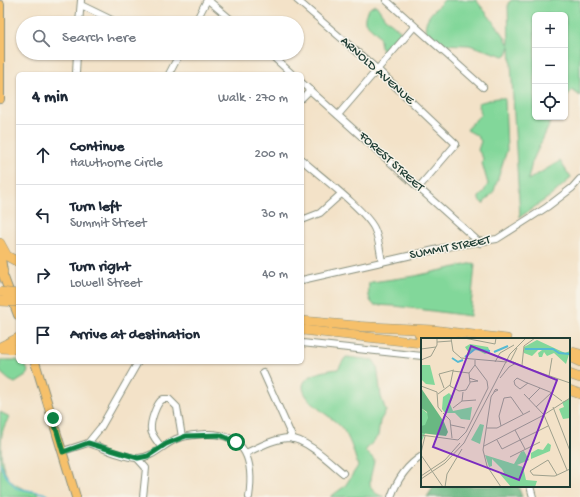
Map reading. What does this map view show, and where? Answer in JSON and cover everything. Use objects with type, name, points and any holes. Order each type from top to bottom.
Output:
[{"type":"highway","points":[[0,243],[7,256],[16,261]]},
{"type":"highway","points":[[0,292],[16,294]]},
{"type":"highway","points":[[0,301],[16,302]]},
{"type":"highway","points":[[304,321],[441,338]]},
{"type":"highway","points":[[351,326],[433,330],[499,338]]},
{"type":"highway","points":[[304,330],[421,342]]},
{"type":"highway","points":[[0,347],[16,339]]},
{"type":"highway","points":[[0,347],[16,349]]},
{"type":"highway","points":[[570,351],[580,354]]},
{"type":"highway","points":[[570,358],[580,362]]},
{"type":"highway","points":[[570,374],[580,378]]},
{"type":"highway","points":[[570,390],[580,394]]},
{"type":"main road","points":[[0,5],[0,99]]},
{"type":"main road","points":[[0,250],[1,271],[16,310]]},
{"type":"main road","points":[[36,364],[76,497]]},
{"type":"street","points":[[199,16],[208,0],[227,16]]},
{"type":"street","name":"ARNOLD AVENUE","points":[[297,0],[377,69],[456,144],[419,187]]},
{"type":"street","points":[[386,0],[414,27],[483,87]]},
{"type":"street","points":[[80,16],[81,2],[106,16]]},
{"type":"street","points":[[338,115],[414,27]]},
{"type":"street","points":[[76,72],[77,60]]},
{"type":"street","points":[[170,72],[176,60]]},
{"type":"street","points":[[277,60],[290,72]]},
{"type":"street","name":"FOREST STREET","points":[[304,85],[480,243]]},
{"type":"street","points":[[304,96],[310,90]]},
{"type":"street","points":[[304,162],[359,210],[374,228],[382,262]]},
{"type":"street","name":"SUMMIT STREET","points":[[304,280],[452,246],[480,243],[498,239],[556,201],[580,179]]},
{"type":"street","points":[[304,219],[320,213],[341,194]]},
{"type":"street","points":[[304,342],[421,356]]},
{"type":"street","points":[[63,452],[88,443],[101,427],[137,364]]},
{"type":"street","points":[[264,372],[293,439]]},
{"type":"street","points":[[161,447],[152,433],[151,425],[158,404],[163,399],[169,399],[177,407],[182,437]]},
{"type":"street","points":[[281,440],[285,423]]},
{"type":"street","points":[[88,443],[138,458],[152,454],[161,447],[182,437],[220,435],[236,442],[246,453],[251,473],[249,497]]},
{"type":"street","points":[[246,453],[281,440],[293,439],[305,444],[343,473]]},
{"type":"street","points":[[143,497],[146,468],[152,454]]},
{"type":"street","points":[[391,497],[402,474],[421,457]]},
{"type":"street","points":[[138,458],[146,468]]},
{"type":"street","points":[[530,487],[533,497]]},
{"type":"green space","points":[[444,0],[476,0],[503,34],[509,45],[508,3],[512,0],[580,0],[580,96],[572,90],[568,95],[568,12],[532,12],[532,120],[552,120],[532,162],[528,180],[560,161],[571,178],[552,195],[520,217],[510,46],[507,54],[504,56],[469,45],[437,44],[427,38],[425,26],[432,13]]},
{"type":"green space","points":[[376,5],[385,18],[402,32],[383,53],[379,37],[376,32],[365,22],[367,11]]},
{"type":"green space","points":[[497,98],[504,98],[505,100],[507,150],[494,191],[483,204],[479,200],[479,197],[488,184],[482,163],[483,158],[478,150],[481,141],[476,135],[467,130],[481,114],[478,103]]},
{"type":"green space","points":[[474,263],[470,316],[395,306],[374,305],[370,298],[369,283],[415,276]]},
{"type":"green space","points":[[347,357],[373,360],[377,366],[381,397],[386,411],[380,421],[378,436],[365,451],[374,459],[370,486],[377,494],[384,497],[330,497],[345,486],[358,466],[347,435],[338,424],[320,410],[308,398],[304,391],[303,385],[306,380],[312,376],[328,370],[338,369]]},
{"type":"green space","points":[[0,360],[16,360],[16,364],[25,364],[28,371],[26,376],[15,383],[0,372]]},
{"type":"green space","points":[[0,412],[10,417],[7,420],[2,432],[1,440],[5,473],[13,483],[19,487],[36,492],[40,497],[0,497]]},
{"type":"green space","points":[[433,487],[518,487],[522,497],[427,497]]},
{"type":"waterway","points":[[0,463],[4,473],[16,488],[43,493],[50,497]]},
{"type":"route","points":[[53,418],[63,452],[88,443],[138,458],[148,456],[166,444],[186,436],[209,434],[220,435],[230,438],[236,442]]}]
